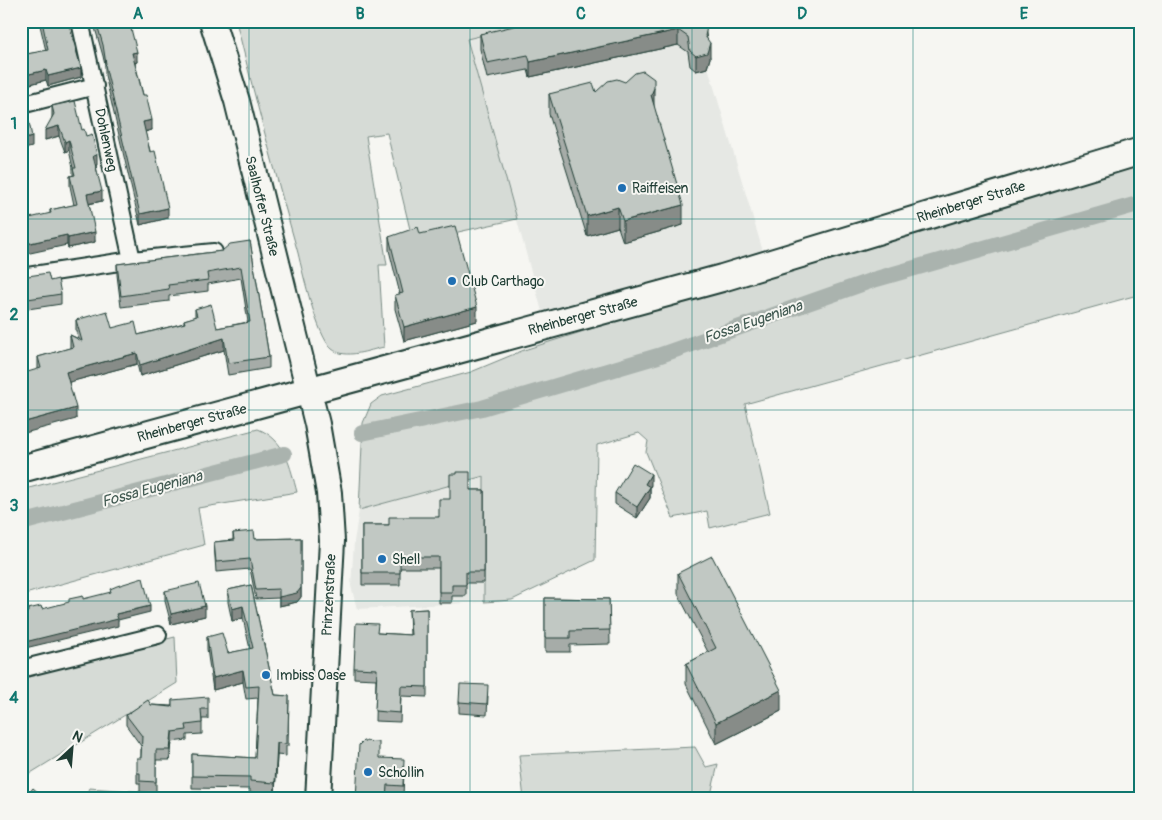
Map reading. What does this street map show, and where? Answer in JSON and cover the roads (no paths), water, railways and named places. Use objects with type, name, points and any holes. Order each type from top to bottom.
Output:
[{"type":"main road","name":"Saalhoffer Straße","points":[[212,21],[237,101],[309,392]]},
{"type":"main road","name":"Rheinberger Straße","points":[[21,469],[309,392],[749,270],[1141,151]]},
{"type":"main road","name":"Prinzenstraße","points":[[309,392],[326,474],[332,517],[318,799]]},
{"type":"street","name":"Dohlenweg","points":[[80,21],[132,260]]},
{"type":"street","points":[[21,105],[95,86]]},
{"type":"street","points":[[21,276],[132,260],[221,252]]},
{"type":"street","points":[[21,669],[158,635]]},
{"type":"waterway","name":"Fossa Eugeniana","points":[[362,433],[482,408],[658,356],[873,280],[1141,203]]},
{"type":"waterway","name":"Fossa Eugeniana","points":[[21,523],[284,454]]},
{"type":"place","name":"Raiffeisen","points":[[622,188]]},
{"type":"place","name":"Club Carthago","points":[[452,281]]},
{"type":"place","name":"Shell","points":[[382,559]]},
{"type":"place","name":"Imbiss Oase","points":[[266,675]]},
{"type":"place","name":"Schollin","points":[[368,772]]}]
